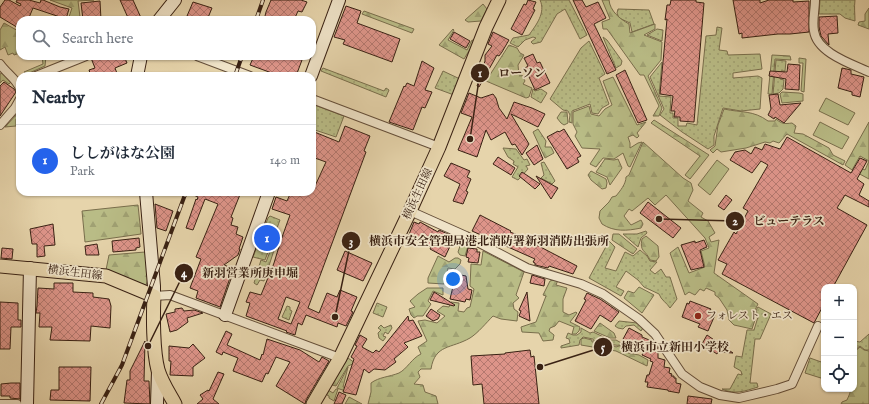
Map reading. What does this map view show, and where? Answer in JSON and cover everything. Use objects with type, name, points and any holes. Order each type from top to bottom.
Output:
[{"type":"main road","name":"横浜生田線","points":[[313,404],[340,358],[410,211],[439,147],[486,27],[499,0]]},
{"type":"main road","name":"横浜生田線","points":[[0,266],[106,276],[154,296]]},
{"type":"main road","points":[[154,296],[158,370],[175,404]]},
{"type":"street","points":[[162,16],[175,0]]},
{"type":"street","points":[[312,72],[339,0]]},
{"type":"street","points":[[815,0],[813,19],[816,39],[833,55],[869,72]]},
{"type":"street","points":[[46,72],[76,60]]},
{"type":"street","points":[[138,72],[140,60]]},
{"type":"street","points":[[208,60],[239,72]]},
{"type":"street","points":[[0,64],[16,82]]},
{"type":"street","points":[[316,101],[439,147]]},
{"type":"street","points":[[0,125],[16,106]]},
{"type":"street","points":[[146,196],[154,296],[170,295],[340,358]]},
{"type":"street","points":[[225,316],[268,196]]},
{"type":"street","points":[[410,211],[466,236],[527,268],[581,284],[603,294],[639,319],[655,334],[671,360],[682,374],[700,387],[737,401],[792,384],[818,326]]},
{"type":"street","points":[[27,404],[30,268]]},
{"type":"street","points":[[157,404],[158,370]]},
{"type":"street","points":[[0,404],[17,404]]},
{"type":"green space","points":[[50,0],[94,0],[78,1],[80,16],[69,16],[72,8]]},
{"type":"green space","points":[[540,0],[569,0],[587,35],[580,39],[565,9],[557,14],[541,42],[533,44],[531,42],[536,38],[533,37],[525,40],[518,47],[510,43],[513,38],[529,35],[532,31],[541,14],[542,5]]},
{"type":"green space","points":[[602,0],[609,0],[611,8],[616,14],[629,24],[630,33],[655,24],[655,29],[644,35],[662,42],[661,60],[648,76],[662,108],[659,116],[653,116],[659,106],[644,75],[640,75],[607,29],[603,29],[602,22],[610,19]]},
{"type":"green space","points":[[820,0],[855,0],[855,21],[845,18],[840,14],[819,14]]},
{"type":"green space","points":[[483,4],[487,9],[481,21],[468,22],[465,20]]},
{"type":"green space","points":[[869,8],[869,29],[858,25],[859,22],[865,21],[865,14]]},
{"type":"green space","points":[[618,9],[649,10],[654,24],[632,32],[630,23],[619,18],[617,13]]},
{"type":"green space","points":[[364,11],[414,29],[412,33],[362,14]]},
{"type":"green space","points":[[4,23],[16,30],[16,54],[14,55],[13,53],[8,55],[5,47],[0,50],[0,30]]},
{"type":"green space","points":[[717,27],[722,28],[719,50],[727,51],[728,55],[760,54],[762,69],[733,73],[733,78],[758,76],[762,78],[760,109],[741,111],[723,108],[714,136],[714,145],[708,149],[660,115],[664,109],[650,77],[662,62],[659,96],[671,97],[670,113],[673,113],[673,118],[678,118],[678,126],[686,126],[687,123],[697,125],[706,36],[716,35]]},
{"type":"green space","points":[[453,29],[454,30],[448,40],[467,50],[472,40],[475,41],[464,59],[439,45]]},
{"type":"green space","points":[[657,29],[663,30],[662,41],[647,35]]},
{"type":"green space","points":[[603,37],[607,40],[622,61],[621,65],[616,68]]},
{"type":"green space","points":[[589,41],[605,74],[599,78],[609,104],[602,108],[598,114],[592,113],[590,104],[572,111],[572,123],[569,122],[570,115],[568,111],[563,110],[550,99],[581,48]]},
{"type":"green space","points":[[509,45],[517,48],[520,53],[524,55],[518,65],[519,75],[522,75],[525,81],[523,84],[532,88],[529,97],[526,98],[486,81]]},
{"type":"green space","points":[[772,55],[790,56],[791,60],[775,59],[772,94],[768,94]]},
{"type":"green space","points":[[799,58],[806,59],[804,92],[801,91],[803,63],[799,63]]},
{"type":"green space","points":[[42,60],[46,60],[45,66],[32,72],[24,72],[43,64]]},
{"type":"green space","points":[[776,60],[786,61],[785,71],[781,71],[780,79],[784,80],[783,89],[779,93],[773,94]]},
{"type":"green space","points":[[323,68],[384,91],[386,88],[389,90],[386,97],[321,71]]},
{"type":"green space","points":[[443,71],[460,79],[454,95],[435,88]]},
{"type":"green space","points":[[2,73],[12,81],[9,84],[3,80],[0,83],[0,74]]},
{"type":"green space","points":[[613,77],[637,125],[646,122],[637,133],[639,136],[637,138],[633,135],[628,137],[630,148],[642,142],[630,167],[628,166],[623,153],[614,159],[603,158],[596,167],[590,164],[600,149],[582,148],[575,136],[577,132],[573,124],[573,112],[589,106],[591,114],[599,116],[605,109],[612,105],[603,81]]},
{"type":"green space","points":[[533,89],[535,91],[541,89],[547,93],[541,103],[531,97]]},
{"type":"green space","points":[[782,92],[803,94],[803,101],[782,103],[780,94]]},
{"type":"green space","points":[[826,98],[855,113],[848,125],[819,111]]},
{"type":"green space","points":[[316,106],[344,116],[336,137],[316,130]]},
{"type":"green space","points":[[724,109],[752,113],[763,117],[768,121],[775,121],[776,119],[787,124],[792,123],[796,126],[794,133],[803,134],[829,148],[833,155],[845,161],[843,165],[787,134],[779,143],[773,141],[770,143],[765,142],[746,148],[721,152],[717,149],[713,153],[710,150],[715,146],[718,125]]},
{"type":"green space","points":[[561,112],[567,112],[568,123],[564,125],[557,118]]},
{"type":"green space","points":[[16,115],[16,126],[5,127]]},
{"type":"green space","points":[[654,120],[709,155],[690,179],[685,175],[700,156],[651,123]]},
{"type":"green space","points":[[820,122],[849,137],[842,149],[813,135]]},
{"type":"green space","points":[[869,122],[869,161],[860,156],[852,170],[845,165]]},
{"type":"green space","points":[[538,129],[546,141],[545,147],[551,147],[554,153],[545,158],[533,132]]},
{"type":"green space","points":[[643,142],[683,178],[691,183],[693,190],[688,201],[703,213],[701,217],[708,221],[715,233],[709,237],[711,242],[719,240],[714,273],[758,304],[755,310],[756,317],[752,329],[734,325],[729,320],[727,310],[719,298],[715,295],[715,292],[706,288],[704,291],[700,289],[695,295],[689,292],[685,295],[670,253],[678,247],[689,273],[705,267],[701,251],[709,248],[705,238],[666,195],[655,205],[648,198],[632,211],[629,209],[624,216],[631,225],[641,220],[643,224],[641,228],[616,230],[602,224],[599,218],[600,211],[612,197],[616,196],[622,187],[626,177],[629,175]]},
{"type":"green space","points":[[503,148],[516,149],[524,160],[527,159],[530,165],[526,166],[528,169],[518,180],[512,177],[518,167],[513,164],[514,161],[508,157]]},
{"type":"green space","points":[[605,159],[618,159],[622,168],[610,185],[607,177],[596,172]]},
{"type":"green space","points":[[717,160],[729,169],[710,195],[698,185]]},
{"type":"green space","points":[[869,161],[869,179],[854,171],[857,166],[865,170]]},
{"type":"green space","points":[[544,162],[555,181],[552,184],[541,178],[544,175],[541,163]]},
{"type":"green space","points":[[591,171],[606,179],[606,188],[602,189],[591,180],[588,175]]},
{"type":"green space","points":[[138,205],[141,234],[85,242],[82,211]]},
{"type":"green space","points":[[270,216],[280,220],[265,260],[253,257],[268,218]]},
{"type":"green space","points":[[646,231],[647,233],[641,238],[638,247],[623,234],[637,234]]},
{"type":"green space","points":[[613,234],[619,234],[637,249],[633,254],[612,240]]},
{"type":"green space","points":[[646,236],[658,246],[659,257],[656,261],[650,260],[642,249],[642,239]]},
{"type":"green space","points":[[275,239],[277,241],[264,281],[260,280],[257,285],[254,283],[261,260],[266,262]]},
{"type":"green space","points":[[462,240],[475,246],[468,246],[465,256],[460,255],[458,252]]},
{"type":"green space","points":[[609,241],[615,247],[605,268],[616,271],[625,252],[633,256],[640,250],[650,261],[657,262],[650,270],[655,274],[661,269],[666,277],[670,277],[677,299],[670,308],[659,294],[644,287],[638,280],[626,271],[616,287],[624,291],[621,296],[589,278]]},
{"type":"green space","points":[[483,251],[524,272],[516,295],[519,298],[513,303],[514,309],[518,312],[517,321],[501,319],[493,316],[470,338],[440,351],[433,361],[431,369],[421,369],[418,372],[420,377],[414,384],[423,385],[425,392],[436,396],[438,404],[368,404],[371,392],[371,383],[381,378],[399,373],[421,354],[418,347],[427,341],[418,321],[425,320],[437,323],[445,316],[437,311],[443,306],[449,307],[451,302],[459,303],[458,311],[464,312],[470,307],[474,289],[470,286],[471,264],[481,265]]},
{"type":"green space","points":[[145,252],[149,277],[146,285],[106,270],[109,255]]},
{"type":"green space","points":[[438,256],[449,262],[455,258],[458,258],[461,260],[460,264],[455,269],[448,268],[444,284],[428,283],[428,278]]},
{"type":"green space","points":[[558,280],[556,285],[567,288],[563,299],[563,312],[569,315],[576,312],[577,313],[570,322],[580,327],[576,334],[572,334],[574,327],[559,321],[555,326],[550,328],[549,331],[554,335],[553,340],[543,341],[539,333],[522,332],[521,327],[536,322],[546,296],[543,295],[550,281]]},
{"type":"green space","points":[[639,287],[654,295],[642,313],[624,298],[628,291],[634,293]]},
{"type":"green space","points":[[427,288],[443,288],[443,295],[433,291],[428,301],[431,304],[423,316],[417,316],[414,318],[409,309],[415,307],[410,301]]},
{"type":"green space","points":[[377,303],[387,307],[383,317],[373,313]]},
{"type":"green space","points":[[287,306],[290,307],[290,310],[292,311],[289,320],[282,317]]},
{"type":"green space","points":[[758,307],[771,314],[760,339],[755,339],[750,383],[757,383],[758,387],[736,392],[722,389],[730,389],[738,374],[742,375],[741,371],[734,367],[736,356],[742,357],[747,330],[754,330],[758,317],[756,310]]},
{"type":"green space","points":[[619,321],[637,323],[643,328],[641,331],[634,325],[626,326],[623,329],[618,328],[615,326]]},
{"type":"green space","points":[[600,323],[614,333],[616,338],[610,338],[594,331]]},
{"type":"green space","points":[[381,325],[384,328],[391,325],[392,328],[388,334],[385,332],[383,336],[386,337],[383,341],[379,338],[378,333],[381,330],[378,328]]},
{"type":"green space","points":[[581,328],[610,340],[616,340],[625,345],[594,341],[593,339],[583,337],[580,340],[579,345],[561,348],[561,346],[570,343],[569,339],[566,338],[568,333],[577,335],[581,332]]},
{"type":"green space","points":[[869,334],[869,350],[865,350],[860,346],[857,348],[857,342],[860,342]]},
{"type":"green space","points":[[584,338],[592,340],[592,342],[604,341],[616,347],[621,345],[628,347],[628,353],[639,355],[648,360],[647,366],[616,351],[581,345],[581,339]]},
{"type":"green space","points":[[860,347],[869,351],[869,404],[841,404],[847,400],[850,392],[857,392],[857,350]]},
{"type":"green space","points":[[348,358],[355,363],[348,366],[336,386],[332,385]]},
{"type":"green space","points":[[810,358],[821,362],[821,378],[805,373]]},
{"type":"green space","points":[[348,367],[343,387],[346,388],[345,391],[337,388]]},
{"type":"green space","points":[[336,389],[338,389],[334,401],[329,398],[326,392],[328,390],[333,393]]},
{"type":"green space","points":[[349,397],[362,404],[345,404]]},
{"type":"building","points":[[5,0],[9,0],[20,6],[21,4],[16,2],[17,0],[29,0],[40,3],[41,0],[43,0],[69,9],[67,16],[57,16],[33,8],[30,16],[16,16],[16,27],[0,17],[0,7]]},
{"type":"building","points":[[120,0],[133,0],[140,16],[127,16]]},
{"type":"building","points":[[271,0],[301,0],[307,2],[302,12],[298,11],[296,16],[265,16]]},
{"type":"building","points":[[528,0],[536,2],[533,9],[535,10],[522,35],[511,29],[524,4],[526,5]]},
{"type":"building","points":[[573,0],[582,0],[586,7],[598,2],[606,18],[594,24],[616,70],[607,74]]},
{"type":"building","points":[[671,0],[696,0],[696,2],[704,3],[694,122],[680,121],[680,117],[674,117],[675,111],[671,111],[673,96],[660,94],[667,19],[665,20],[667,5],[670,5]]},
{"type":"building","points":[[733,0],[760,0],[760,3],[769,0],[793,0],[793,2],[809,1],[809,32],[742,38],[742,33],[739,34]]},
{"type":"building","points":[[100,1],[101,16],[83,16],[81,3]]},
{"type":"building","points":[[193,2],[212,8],[209,16],[187,16]]},
{"type":"building","points":[[346,6],[361,11],[357,23],[400,39],[392,62],[343,44],[345,40],[334,37]]},
{"type":"building","points":[[837,16],[838,33],[828,34],[829,45],[821,36],[819,17]]},
{"type":"building","points":[[454,32],[470,41],[466,48],[450,39]]},
{"type":"building","points":[[493,32],[509,40],[499,56],[497,55],[479,87],[477,86],[485,61],[485,55],[492,46],[488,44]]},
{"type":"building","points":[[533,54],[537,63],[540,62],[550,83],[535,90],[525,68],[528,66],[524,58]]},
{"type":"building","points":[[92,60],[126,60],[127,63],[115,68],[116,72],[90,72],[89,70],[95,68]]},
{"type":"building","points":[[252,60],[302,60],[298,72],[269,72],[250,65]]},
{"type":"building","points":[[422,61],[434,68],[425,90],[432,92],[425,108],[422,107],[413,130],[389,122],[404,86],[405,87],[407,83],[414,86]]},
{"type":"building","points":[[788,64],[800,65],[799,90],[785,89],[786,79],[769,76],[770,71],[787,72]]},
{"type":"building","points":[[842,68],[851,70],[851,74],[864,77],[860,97],[852,95],[852,92],[838,88]]},
{"type":"building","points":[[625,70],[647,120],[638,123],[616,75]]},
{"type":"building","points":[[4,82],[16,92],[0,116],[0,86]]},
{"type":"building","points":[[469,93],[481,98],[493,94],[499,108],[507,119],[514,102],[545,114],[538,127],[511,114],[529,144],[522,155],[515,144],[512,145],[505,132],[491,140],[486,130],[477,157],[458,150],[472,117],[461,113]]},
{"type":"building","points":[[778,94],[780,105],[801,103],[784,123],[775,117],[774,119],[768,115],[771,109],[769,95]]},
{"type":"building","points":[[345,126],[370,136],[364,151],[366,152],[308,308],[319,313],[327,293],[337,297],[340,290],[357,297],[351,311],[353,312],[346,326],[338,323],[337,327],[306,315],[302,325],[298,323],[295,335],[246,316],[250,303],[246,302],[250,292],[261,295],[274,263],[290,215],[272,209],[276,197],[287,201],[289,196],[316,196],[316,184],[326,162],[316,158],[316,133],[339,142]],"holes":[[[286,297],[300,302],[291,324],[278,319]]]},
{"type":"building","points":[[564,129],[581,156],[577,158],[579,162],[567,169],[547,137]]},
{"type":"building","points":[[787,137],[851,173],[860,158],[867,161],[857,179],[864,184],[859,195],[869,201],[869,207],[845,195],[837,208],[867,225],[835,284],[821,284],[821,310],[814,323],[722,274],[727,264],[718,260],[734,232],[736,234],[748,211],[743,208],[768,165],[761,161],[752,173],[730,160],[735,152],[745,150],[751,154],[755,147],[762,150],[765,144],[780,149]]},
{"type":"building","points":[[537,145],[543,159],[534,165],[526,153]]},
{"type":"building","points":[[498,157],[515,168],[511,175],[493,164]]},
{"type":"building","points":[[451,163],[470,171],[467,177],[471,179],[463,204],[453,201],[460,184],[444,176]]},
{"type":"building","points":[[522,172],[540,184],[535,189],[519,176]]},
{"type":"building","points":[[536,176],[558,188],[551,199]]},
{"type":"building","points":[[726,195],[732,200],[724,210],[718,206]]},
{"type":"building","points":[[196,196],[239,196],[231,217],[233,218],[231,225],[238,227],[236,234],[243,237],[238,255],[224,265],[232,268],[230,272],[232,272],[220,307],[196,298],[198,291],[190,288],[201,259],[196,257],[218,204],[205,199],[193,230],[186,228],[198,197]]},
{"type":"building","points":[[648,202],[681,228],[673,238],[640,213]]},
{"type":"building","points":[[155,204],[173,211],[166,231],[157,228]]},
{"type":"building","points":[[480,215],[577,266],[573,274],[549,266],[548,268],[535,265],[533,262],[535,259],[472,231]]},
{"type":"building","points":[[414,222],[419,224],[420,222],[438,232],[439,230],[452,236],[450,242],[452,242],[445,257],[430,249],[431,247],[408,237]]},
{"type":"building","points":[[53,224],[55,245],[44,246],[45,256],[37,257],[37,244],[32,244],[30,229]]},
{"type":"building","points":[[139,238],[140,247],[136,248],[136,250],[113,252],[112,241]]},
{"type":"building","points":[[704,240],[707,247],[700,250],[704,267],[691,270],[681,245]]},
{"type":"building","points":[[97,244],[99,255],[86,255],[85,246]]},
{"type":"building","points":[[2,248],[13,249],[12,259],[1,258]]},
{"type":"building","points":[[468,248],[477,249],[477,252],[480,252],[478,263],[468,262],[469,258],[466,257]]},
{"type":"building","points":[[345,251],[372,263],[363,281],[337,270]]},
{"type":"building","points":[[456,274],[466,276],[468,289],[472,290],[470,300],[466,299],[465,302],[450,299]]},
{"type":"building","points":[[532,275],[545,279],[544,286],[530,283]]},
{"type":"building","points":[[54,283],[73,283],[73,292],[93,293],[93,297],[109,299],[111,306],[110,328],[91,326],[90,341],[50,340],[52,327],[39,327],[40,313],[36,313],[38,288],[54,289]]},
{"type":"building","points":[[434,292],[455,305],[430,300]]},
{"type":"building","points":[[527,292],[530,321],[519,316],[521,311],[519,310]]},
{"type":"building","points":[[587,293],[600,299],[619,312],[611,322],[600,315],[591,329],[575,321],[586,300],[584,299]]},
{"type":"building","name":"フォレスト・エス","points":[[690,301],[711,309],[709,312],[715,315],[708,331],[698,327],[700,324],[682,317],[687,303],[689,304]]},
{"type":"building","points":[[0,302],[18,303],[18,320],[21,320],[21,327],[11,327],[10,349],[0,349]]},
{"type":"building","points":[[182,308],[184,311],[194,310],[203,313],[187,318],[188,322],[177,330],[170,332],[166,314],[175,312],[175,309]]},
{"type":"building","points":[[431,309],[440,315],[438,319],[433,321],[426,316]]},
{"type":"building","points":[[408,316],[409,321],[413,320],[422,336],[404,343],[408,347],[394,359],[396,362],[385,370],[374,369],[369,373],[364,369],[356,395],[343,392],[354,359],[351,357],[357,346],[355,345],[360,335],[367,339],[362,347],[373,353],[376,350],[379,352]]},
{"type":"building","points":[[629,328],[642,335],[642,337],[654,342],[651,348],[654,348],[655,343],[658,349],[658,358],[665,360],[664,367],[670,368],[669,373],[672,374],[671,376],[676,378],[676,383],[681,384],[679,393],[647,387],[648,382],[645,382],[653,362],[650,361],[651,359],[642,355],[644,351],[622,341]]},
{"type":"building","points":[[226,331],[232,334],[227,345],[260,360],[262,354],[263,355],[267,339],[300,350],[319,362],[322,357],[329,361],[305,404],[276,386],[290,362],[276,357],[268,374],[266,373],[262,382],[233,371],[238,358],[223,352],[222,355],[216,352]]},
{"type":"building","points":[[707,335],[733,353],[718,352],[717,354],[702,344]]},
{"type":"building","points":[[145,341],[144,381],[149,381],[150,404],[124,403],[127,380],[130,380],[130,371]]},
{"type":"building","points":[[193,344],[205,358],[193,367],[193,376],[170,375],[171,361],[169,361],[169,346],[189,348]]},
{"type":"building","points":[[530,350],[531,357],[534,356],[539,404],[484,404],[482,384],[473,385],[471,356],[505,354]]},
{"type":"building","points":[[59,367],[91,367],[90,401],[50,400],[51,390],[59,390]]},
{"type":"building","points":[[218,372],[224,374],[213,399],[219,404],[197,404],[203,399],[200,395],[208,390],[209,391]]},
{"type":"building","points":[[20,383],[20,399],[10,398],[10,396],[1,396],[1,384]]},
{"type":"building","points":[[339,392],[346,395],[342,404],[334,404]]},
{"type":"building","points":[[688,396],[712,399],[711,404],[687,404]]},
{"type":"railway","points":[[257,16],[263,0]]},
{"type":"railway","points":[[236,72],[241,60]]},
{"type":"railway","points":[[101,404],[122,365],[185,196]]},
{"type":"place","name":"ローソン","points":[[470,139]]},
{"type":"place","name":"ビューテラス","points":[[659,219]]},
{"type":"place","name":"ししがはな公園","points":[[267,238]]},
{"type":"place","name":"フォレスト・エス","points":[[698,316]]},
{"type":"place","name":"横浜市安全管理局港北消防署新羽消防出張所","points":[[335,317]]},
{"type":"place","name":"新羽営業所庚申堀","points":[[148,346]]},
{"type":"place","name":"横浜市立新田小学校","points":[[540,367]]}]
